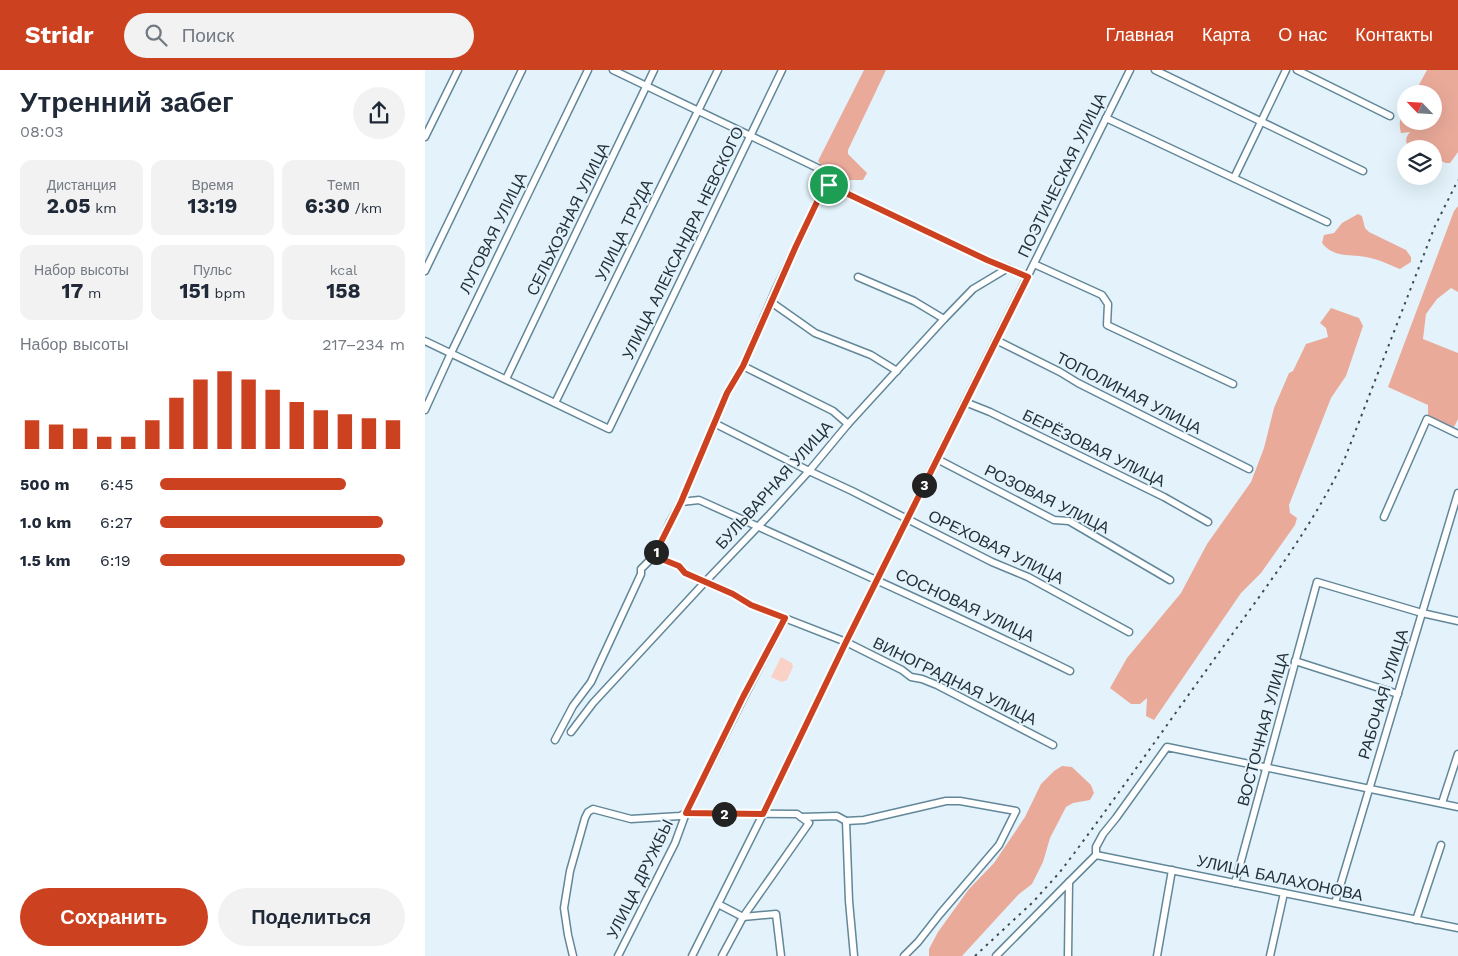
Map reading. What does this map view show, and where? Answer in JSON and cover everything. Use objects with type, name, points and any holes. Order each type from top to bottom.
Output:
[{"type":"street","points":[[425,137],[458,70]]},
{"type":"street","points":[[425,271],[523,70]]},
{"type":"street","name":"ЛУГОВАЯ УЛИЦА","points":[[425,410],[588,70]]},
{"type":"street","points":[[555,740],[573,706],[591,682],[641,574],[641,569],[654,556],[681,502],[727,393],[743,366],[817,202],[829,185],[829,178],[826,172],[613,70]]},
{"type":"street","name":"СЕЛЬХОЗНАЯ УЛИЦА","points":[[506,379],[655,70]]},
{"type":"street","name":"УЛИЦА ТРУДА","points":[[555,403],[718,70]]},
{"type":"street","name":"УЛИЦА АЛЕКСАНДРА НЕВСКОГО","points":[[555,403],[609,429],[782,70]]},
{"type":"street","name":"ПОЭТИЧЕСКАЯ УЛИЦА","points":[[692,956],[1130,70]]},
{"type":"street","points":[[1155,70],[1363,171]]},
{"type":"street","points":[[1234,178],[1286,70]]},
{"type":"street","points":[[1297,70],[1390,116]]},
{"type":"street","points":[[1106,118],[1327,222]]},
{"type":"street","points":[[829,185],[987,260],[1028,277]]},
{"type":"street","points":[[1034,264],[1102,295],[1108,304],[1107,325],[1233,384]]},
{"type":"street","name":"БУЛЬВАРНАЯ УЛИЦА","points":[[571,732],[593,704],[809,471],[847,424],[944,319],[973,290],[1008,268]]},
{"type":"street","points":[[858,277],[913,301],[944,319]]},
{"type":"street","points":[[771,302],[815,333],[871,354],[897,371]]},
{"type":"street","name":"ТОПОЛИНАЯ УЛИЦА","points":[[996,340],[1249,469]]},
{"type":"street","points":[[425,341],[555,403]]},
{"type":"street","points":[[743,366],[833,411],[847,424]]},
{"type":"street","name":"БЕРЁЗОВАЯ УЛИЦА","points":[[965,402],[990,412],[1164,497],[1208,522]]},
{"type":"street","points":[[1384,517],[1427,419],[1458,434]]},
{"type":"street","name":"ОРЕХОВАЯ УЛИЦА","points":[[714,423],[992,562],[1028,577],[1129,632]]},
{"type":"street","name":"РОЗОВАЯ УЛИЦА","points":[[937,459],[1055,520],[1069,521],[1170,580]]},
{"type":"street","name":"РАБОЧАЯ УЛИЦА","points":[[1335,903],[1458,493]]},
{"type":"street","name":"СОСНОВАЯ УЛИЦА","points":[[681,502],[699,500],[877,579],[1070,671]]},
{"type":"street","name":"ВИНОГРАДНАЯ УЛИЦА","points":[[654,556],[679,566],[685,573],[733,594],[751,605],[846,642],[902,670],[911,678],[922,679],[937,685],[1053,745]]},
{"type":"street","name":"ВОСТОЧНАЯ УЛИЦА","points":[[1235,883],[1317,582],[1422,613]]},
{"type":"street","points":[[1422,613],[1458,621]]},
{"type":"street","name":"УЛИЦА ДРУЖБЫ","points":[[618,956],[675,843],[686,813],[743,697],[785,618]]},
{"type":"street","points":[[1295,661],[1398,694]]},
{"type":"street","points":[[995,956],[1096,854],[1103,834],[1167,747],[1458,806]]},
{"type":"street","points":[[1442,803],[1458,754]]},
{"type":"street","points":[[801,817],[837,816],[846,821],[864,820],[946,802],[960,801],[1016,811],[999,845],[918,942],[904,956]]},
{"type":"street","points":[[573,956],[564,908],[572,862],[585,818],[593,809],[631,819],[679,816],[686,813],[797,814],[809,823],[743,917],[722,956]]},
{"type":"street","points":[[846,821],[849,901],[854,956]]},
{"type":"street","points":[[1415,920],[1441,845]]},
{"type":"street","name":"УЛИЦА БАЛАХОНОВА","points":[[1096,854],[1458,928]]},
{"type":"street","points":[[1157,956],[1172,870]]},
{"type":"street","points":[[1068,956],[1069,882]]},
{"type":"street","points":[[1270,956],[1284,893]]},
{"type":"street","points":[[717,904],[743,917],[776,914],[781,956]]},
{"type":"shaded area","points":[[864,70],[886,70],[848,150],[848,154],[867,173],[863,180],[845,180],[824,168],[818,161]]},
{"type":"shaded area","points":[[1427,70],[1458,70],[1458,152],[1450,163],[1442,161],[1442,140],[1406,140],[1410,132],[1401,133],[1401,130],[1443,130],[1443,85],[1419,85]]},
{"type":"shaded area","points":[[1458,206],[1458,292],[1451,288],[1437,299],[1426,314],[1423,339],[1458,353],[1458,419],[1454,427],[1428,416],[1428,405],[1388,387],[1454,211]]},
{"type":"shaded area","points":[[1358,214],[1362,216],[1365,228],[1369,232],[1406,250],[1411,257],[1411,262],[1400,269],[1370,258],[1342,255],[1327,248],[1322,243],[1324,235],[1334,233],[1342,223]]},
{"type":"shaded area","points":[[1331,308],[1359,318],[1363,326],[1346,376],[1331,398],[1289,505],[1290,513],[1297,518],[1295,525],[1261,573],[1241,593],[1154,720],[1146,716],[1147,698],[1140,704],[1131,704],[1110,688],[1127,658],[1181,593],[1207,544],[1251,482],[1264,448],[1274,408],[1289,373],[1293,371],[1306,344],[1328,337],[1326,328],[1320,323]]},
{"type":"shaded area","points":[[781,657],[792,663],[793,667],[787,680],[782,682],[771,677]]},
{"type":"shaded area","points":[[1062,766],[1072,767],[1091,785],[1094,793],[1090,800],[1073,803],[1066,807],[1050,838],[1043,862],[1032,884],[1019,894],[962,956],[929,956],[929,949],[938,932],[969,889],[994,863],[1025,817],[1041,784]]},
{"type":"railway","points":[[975,956],[1033,902],[1060,872],[1252,607],[1318,509],[1345,458],[1435,226],[1458,180]]},
{"type":"route","points":[[829,185],[987,260],[1028,277],[846,642],[763,814],[686,813],[743,697],[785,618],[751,605],[733,594],[685,573],[679,566],[654,556],[681,502],[727,393],[743,366],[796,246],[817,202],[829,185]]}]
